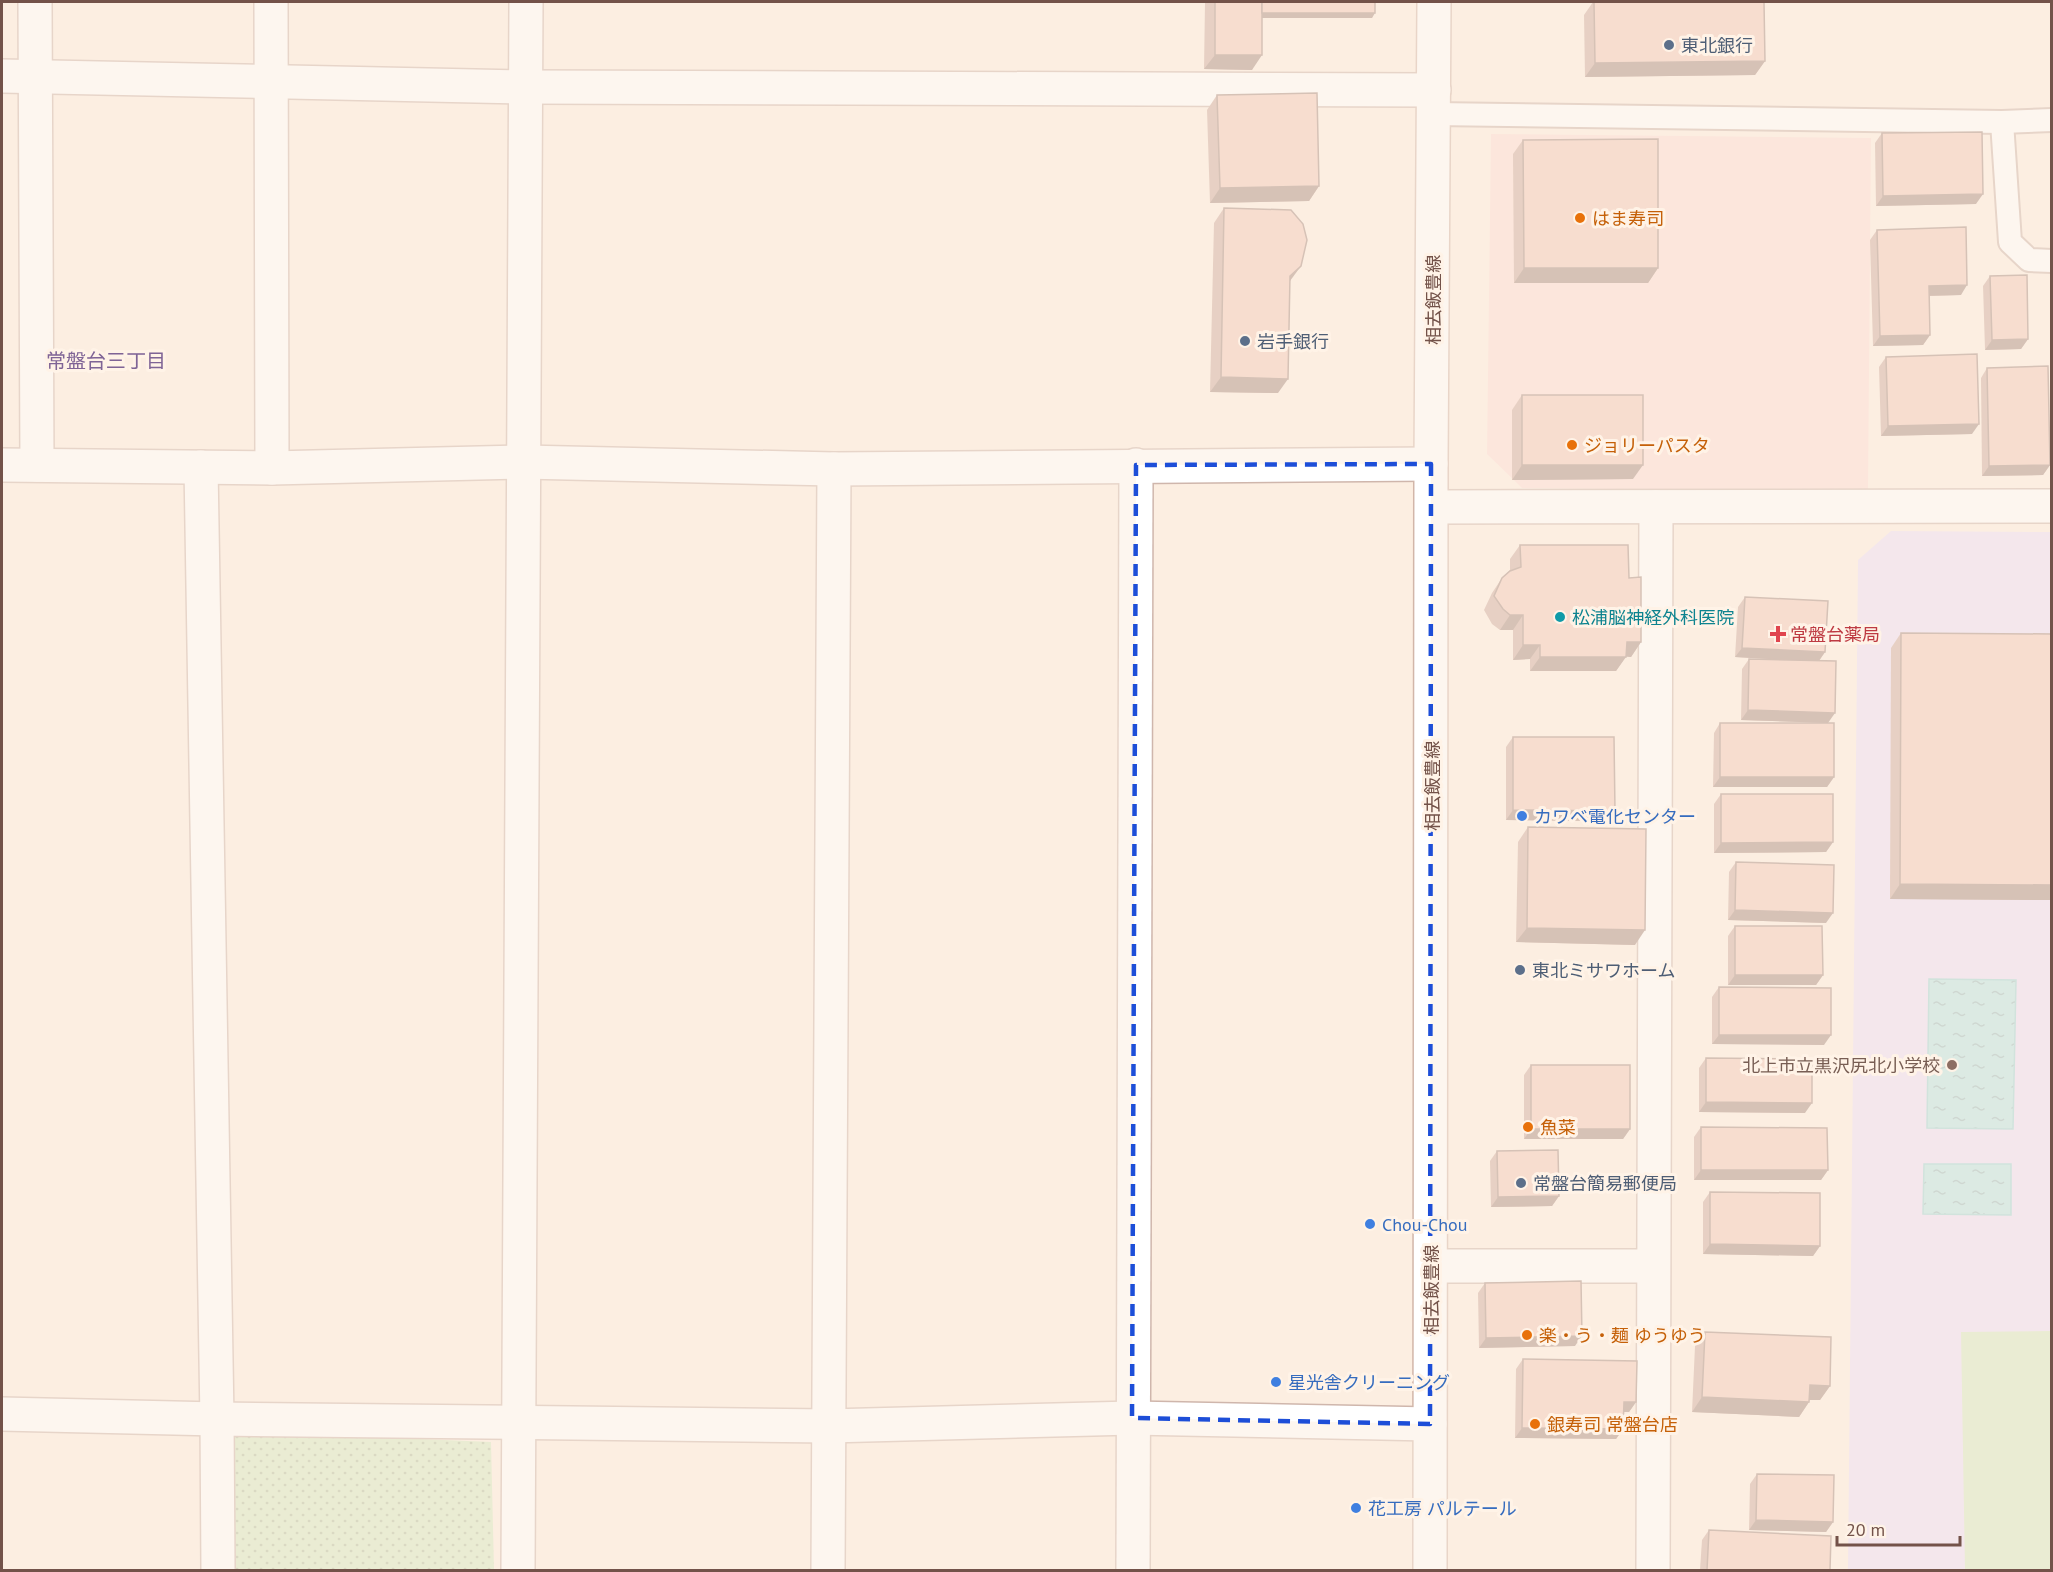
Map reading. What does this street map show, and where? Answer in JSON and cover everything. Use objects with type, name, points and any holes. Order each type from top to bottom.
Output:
[{"type":"street","points":[[35,2],[37,465]]},
{"type":"street","points":[[271,2],[272,468]]},
{"type":"street","points":[[518,1570],[526,2]]},
{"type":"street","name":"相去飯豊線","points":[[1430,1570],[1431,464],[1434,2]]},
{"type":"street","points":[[2,76],[1434,102]]},
{"type":"street","points":[[2,465],[272,468],[524,462],[834,469],[1431,464]]},
{"type":"street","points":[[1133,1570],[1136,465]]},
{"type":"street","points":[[201,467],[218,1570]]},
{"type":"street","points":[[828,1570],[834,469]]},
{"type":"street","points":[[1432,507],[2052,506]]},
{"type":"street","points":[[1653,1570],[1656,507]]},
{"type":"street","points":[[1431,1266],[1653,1266]]},
{"type":"street","points":[[2,1414],[217,1419],[829,1426],[1132,1418],[1430,1424]]},
{"type":"lane","points":[[1434,102],[2002,122],[2052,120]]},
{"type":"lane","points":[[2002,122],[2010,242],[2029,260],[2052,261]]},
{"type":"highlighted area","points":[[1431,464],[1430,1424],[1132,1418],[1136,465]]},
{"type":"shaded area","points":[[1491,134],[1871,138],[1868,492],[1522,488],[1487,454]]},
{"type":"shaded area","name":"北上市立黒沢尻北小学校","points":[[1891,531],[2051,532],[2051,1570],[1848,1570],[1858,560]]},
{"type":"green space","points":[[2051,1331],[2051,1570],[1965,1570],[1961,1332]]},
{"type":"green space","points":[[234,1431],[491,1442],[494,1570],[232,1570]]},
{"type":"water","points":[[1929,979],[2016,980],[2013,1129],[1927,1128]]},
{"type":"water","points":[[1924,1164],[2011,1164],[2011,1215],[1923,1214]]},
{"type":"building","points":[[1215,2],[1262,2],[1262,55],[1215,55]]},
{"type":"building","points":[[1262,2],[1375,2],[1375,13],[1262,13]]},
{"type":"building","name":"東北銀行","points":[[1594,2],[1764,2],[1765,61],[1595,63]]},
{"type":"building","points":[[1317,93],[1319,186],[1220,188],[1217,95]]},
{"type":"building","points":[[1982,132],[1983,194],[1883,196],[1882,133]]},
{"type":"building","name":"はま寿司","points":[[1658,139],[1658,268],[1524,268],[1523,140]]},
{"type":"building","name":"岩手銀行","points":[[1224,208],[1291,210],[1303,224],[1307,240],[1301,266],[1290,276],[1288,379],[1221,377]]},
{"type":"building","points":[[1966,227],[1967,285],[1929,286],[1930,335],[1880,336],[1877,230]]},
{"type":"building","points":[[2027,275],[2028,339],[1992,340],[1990,276]]},
{"type":"building","points":[[1977,354],[1979,424],[1888,426],[1886,357]]},
{"type":"building","points":[[2048,366],[2050,465],[1989,466],[1987,368]]},
{"type":"building","name":"ジョリーパスタ","points":[[1522,395],[1643,395],[1643,465],[1522,465]]},
{"type":"building","name":"松浦脳神経外科医院","points":[[1520,545],[1628,545],[1629,578],[1641,577],[1641,642],[1627,642],[1626,657],[1540,657],[1540,645],[1523,645],[1523,615],[1510,615],[1494,596],[1502,578],[1510,571],[1521,567]]},
{"type":"building","name":"常盤台薬局","points":[[1745,597],[1828,601],[1825,652],[1742,648]]},
{"type":"building","points":[[1901,633],[2052,634],[2052,885],[1900,884]]},
{"type":"building","points":[[1749,659],[1836,661],[1835,713],[1748,710]]},
{"type":"building","points":[[1720,723],[1834,723],[1834,777],[1720,777]]},
{"type":"building","points":[[1513,737],[1614,737],[1615,811],[1513,810]]},
{"type":"building","points":[[1721,794],[1833,794],[1833,842],[1721,843]]},
{"type":"building","points":[[1528,827],[1646,829],[1645,930],[1527,928]]},
{"type":"building","points":[[1736,862],[1834,865],[1833,913],[1735,910]]},
{"type":"building","points":[[1735,926],[1822,926],[1823,975],[1735,975]]},
{"type":"building","points":[[1719,987],[1831,988],[1831,1035],[1719,1035]]},
{"type":"building","points":[[1706,1058],[1812,1059],[1812,1103],[1706,1102]]},
{"type":"building","points":[[1531,1065],[1630,1065],[1630,1129],[1531,1129]]},
{"type":"building","points":[[1701,1127],[1827,1128],[1828,1170],[1701,1170]]},
{"type":"building","points":[[1558,1150],[1559,1196],[1498,1197],[1497,1151]]},
{"type":"building","points":[[1710,1192],[1820,1193],[1820,1246],[1710,1244]]},
{"type":"building","points":[[1581,1281],[1582,1336],[1486,1338],[1485,1283]]},
{"type":"building","points":[[1705,1332],[1831,1337],[1830,1386],[1810,1385],[1809,1402],[1702,1397]]},
{"type":"building","points":[[1523,1359],[1637,1361],[1636,1402],[1624,1402],[1623,1429],[1522,1428]]},
{"type":"building","points":[[1757,1474],[1834,1475],[1833,1522],[1756,1520]]},
{"type":"building","points":[[1709,1530],[1831,1536],[1830,1570],[1707,1570]]},
{"type":"place","name":"東北銀行","points":[[1669,45]]},
{"type":"place","name":"はま寿司","points":[[1580,218]]},
{"type":"place","name":"岩手銀行","points":[[1245,341]]},
{"type":"place","name":"ジョリーパスタ","points":[[1572,445]]},
{"type":"place","name":"松浦脳神経外科医院","points":[[1560,617]]},
{"type":"place","name":"常盤台薬局","points":[[1778,634]]},
{"type":"place","name":"カワベ電化センター","points":[[1522,816]]},
{"type":"place","name":"東北ミサワホーム","points":[[1520,970]]},
{"type":"place","name":"北上市立黒沢尻北小学校","points":[[1952,1065]]},
{"type":"place","name":"魚菜","points":[[1528,1127]]},
{"type":"place","name":"常盤台簡易郵便局","points":[[1521,1183]]},
{"type":"place","name":"Chou-Chou","points":[[1370,1224]]},
{"type":"place","name":"楽・う・麺 ゆうゆう","points":[[1527,1335]]},
{"type":"place","name":"星光舎クリーニング","points":[[1276,1382]]},
{"type":"place","name":"銀寿司 常盤台店","points":[[1535,1424]]},
{"type":"place","name":"花工房 パルテール","points":[[1356,1508]]},
{"type":"district","name":"常盤台三丁目","points":[[106,361]]}]
